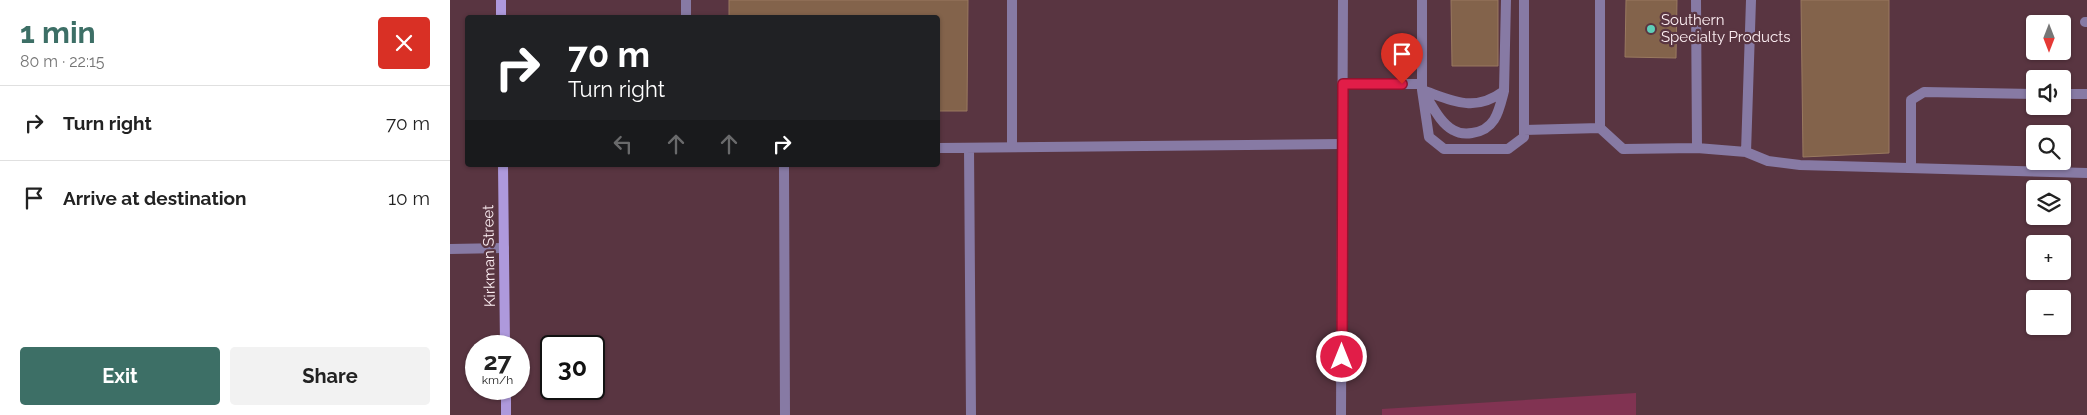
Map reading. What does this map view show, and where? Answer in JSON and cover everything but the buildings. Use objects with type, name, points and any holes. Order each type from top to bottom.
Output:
[{"type":"street","points":[[501,0],[501,15]]},
{"type":"street","points":[[686,0],[686,15]]},
{"type":"street","points":[[1012,0],[1012,147]]},
{"type":"street","points":[[1341,415],[1343,0]]},
{"type":"street","points":[[1422,0],[1422,87],[1429,137],[1444,149],[1508,149],[1524,137],[1524,0]]},
{"type":"street","points":[[1422,87],[1442,121],[1453,130],[1467,134],[1479,132],[1490,126],[1498,116],[1504,91],[1506,0]]},
{"type":"street","points":[[1600,0],[1600,128]]},
{"type":"street","points":[[1696,0],[1697,148]]},
{"type":"street","points":[[1746,152],[1750,0]]},
{"type":"street","points":[[1343,84],[1422,87],[1460,103],[1470,104],[1484,103],[1504,91]]},
{"type":"street","points":[[1911,168],[1911,100],[1924,92],[2026,94]]},
{"type":"street","points":[[2071,94],[2087,94]]},
{"type":"street","points":[[1524,130],[1600,128],[1623,149],[1697,148],[1746,152],[1768,161],[1800,165],[2087,173]]},
{"type":"street","points":[[940,148],[1342,144]]},
{"type":"street","points":[[969,148],[971,415]]},
{"type":"street","name":"Kirkman Street","points":[[503,167],[505,335]]},
{"type":"street","points":[[784,167],[785,415]]},
{"type":"street","points":[[450,249],[504,248]]},
{"type":"street","points":[[506,400],[506,415]]},
{"type":"shaded area","points":[[1636,393],[1636,415],[1382,415],[1382,409]]},
{"type":"place","name":"Southern Specialty Products","points":[[1651,29]]},
{"type":"route","points":[[1342,357],[1343,84],[1402,84]]}]
